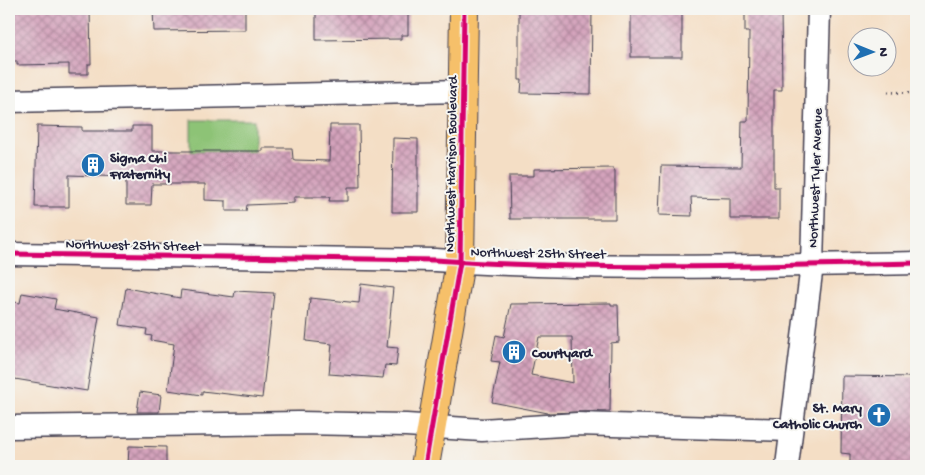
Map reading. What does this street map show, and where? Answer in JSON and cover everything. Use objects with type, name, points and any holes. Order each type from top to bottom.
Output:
[{"type":"main road","name":"Northwest Harrison Boulevard","points":[[425,466],[460,262],[464,9]]},
{"type":"street","name":"Northwest Tyler Avenue","points":[[787,466],[812,265],[819,9]]},
{"type":"street","points":[[9,100],[462,91]]},
{"type":"street","name":"Northwest 25th Street","points":[[9,254],[629,266],[916,263]]},
{"type":"street","points":[[9,428],[299,424],[482,430],[577,424],[791,430]]},
{"type":"path","points":[[888,92],[916,93]]},
{"type":"green space","points":[[191,120],[254,120],[254,151],[191,151]]},
{"type":"building","points":[[12,9],[90,9],[91,64],[88,64],[88,74],[69,74],[69,64],[17,65],[17,61],[12,61]]},
{"type":"building","points":[[153,9],[245,9],[245,30],[154,31]]},
{"type":"building","points":[[316,9],[408,9],[408,35],[401,35],[401,39],[316,40]]},
{"type":"building","points":[[519,9],[592,9],[591,94],[521,93],[522,80],[519,80]]},
{"type":"building","points":[[631,9],[682,9],[682,57],[631,57]]},
{"type":"building","points":[[745,9],[781,9],[782,90],[774,90],[774,187],[779,187],[779,219],[730,219],[730,198],[691,197],[692,216],[659,215],[661,166],[741,167],[742,121],[748,121],[749,32],[745,32]]},
{"type":"building","points":[[330,125],[359,125],[360,187],[348,187],[348,201],[329,201],[330,197],[294,197],[294,203],[247,205],[246,211],[226,211],[226,201],[205,200],[205,184],[152,184],[151,205],[126,205],[126,177],[69,175],[69,207],[35,207],[37,126],[82,127],[82,131],[132,131],[132,126],[152,126],[152,151],[263,151],[263,148],[292,148],[293,159],[295,160],[329,161]]},
{"type":"building","points":[[393,138],[418,139],[418,212],[392,212]]},
{"type":"building","points":[[613,168],[615,171],[615,219],[510,219],[509,176],[534,176],[534,169]]},
{"type":"building","points":[[361,284],[393,288],[387,347],[398,348],[396,366],[385,365],[383,378],[329,374],[332,344],[306,341],[310,298],[359,303]]},
{"type":"building","points":[[126,288],[180,298],[181,290],[234,297],[235,291],[274,293],[262,398],[202,391],[202,395],[168,390],[174,344],[151,340],[152,336],[146,335],[147,329],[120,325]]},
{"type":"building","points":[[22,293],[56,299],[54,309],[99,317],[87,391],[9,378],[9,301],[20,303]]},
{"type":"building","name":"Courtyard","points":[[611,303],[611,305],[618,305],[619,342],[611,343],[610,411],[548,413],[492,402],[500,362],[491,361],[496,335],[504,337],[511,304]],"holes":[[[539,337],[572,337],[573,383],[531,375]]]},
{"type":"building","name":"St. Mary Catholic Church","points":[[842,376],[916,377],[916,466],[850,466],[850,454],[841,453]]},
{"type":"building","points":[[140,392],[161,395],[159,412],[137,412]]},
{"type":"building","points":[[129,446],[166,447],[166,466],[128,466]]},
{"type":"cycle path","points":[[425,466],[460,262],[464,9]]},
{"type":"cycle path","points":[[9,254],[435,260],[615,267],[916,263]]},
{"type":"place","name":"Sigma Chi Fraternity","points":[[93,165]]},
{"type":"place","name":"Courtyard","points":[[514,352]]},
{"type":"place","name":"St. Mary Catholic Church","points":[[879,415]]}]
